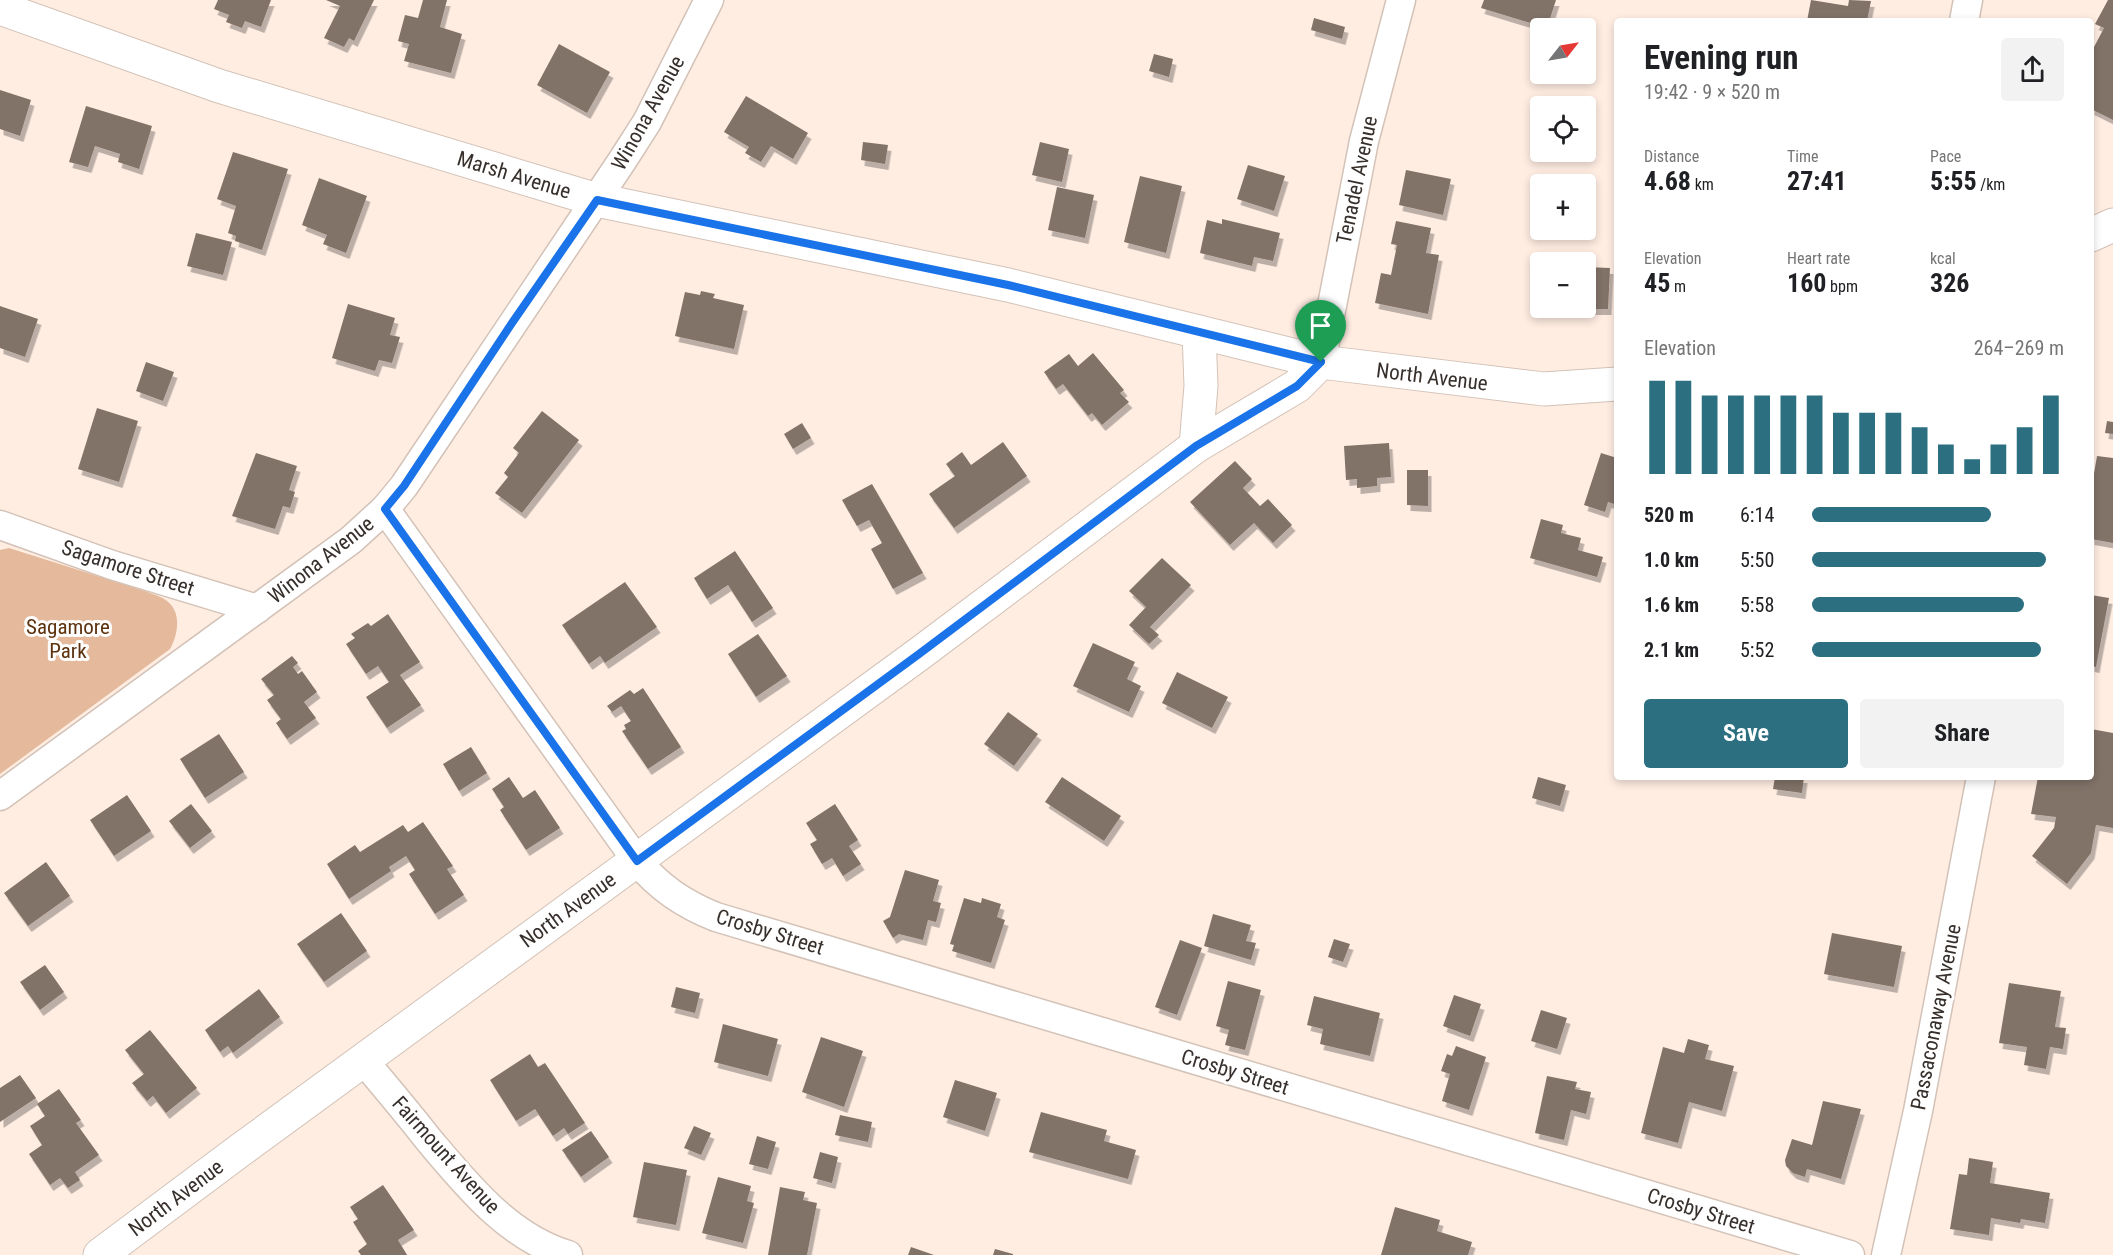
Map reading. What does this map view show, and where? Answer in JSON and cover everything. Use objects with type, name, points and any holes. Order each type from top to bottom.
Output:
[{"type":"main road","name":"Marsh Avenue","points":[[0,8],[219,86],[597,200],[1008,285],[1321,362]]},
{"type":"main road","points":[[2094,234],[2113,225]]},
{"type":"main road","points":[[1196,446],[1201,386],[1199,332]]},
{"type":"main road","name":"North Avenue","points":[[100,1255],[919,654],[1196,446],[1297,386],[1321,362],[1544,389],[1614,384]]},
{"type":"street","name":"Winona Avenue","points":[[0,796],[351,540],[385,509],[404,486],[647,122],[709,0]]},
{"type":"street","name":"Tenadel Avenue","points":[[1321,362],[1364,141],[1401,0]]},
{"type":"street","points":[[1965,18],[1968,0]]},
{"type":"street","name":"Crosby Street","points":[[385,509],[637,861],[652,879],[670,894],[693,908],[716,917],[1850,1255]]},
{"type":"street","name":"Sagamore Street","points":[[0,525],[112,565],[257,609]]},
{"type":"street","name":"Passaconaway Avenue","points":[[1886,1255],[1918,1111],[1980,780]]},
{"type":"street","name":"Fairmount Avenue","points":[[363,1060],[477,1196],[525,1236],[558,1254]]},
{"type":"green space","name":"Sagamore Park","points":[[9,548],[159,596],[167,601],[175,611],[177,631],[170,649],[0,774],[0,550]]},
{"type":"building","points":[[218,0],[271,0],[261,27],[245,21],[242,28],[226,22],[229,15],[214,9]]},
{"type":"building","points":[[326,0],[374,0],[354,41],[349,38],[344,47],[324,38],[340,6]]},
{"type":"building","points":[[423,0],[447,0],[440,27],[462,34],[451,73],[404,61],[409,44],[398,41],[405,15],[418,18]]},
{"type":"building","points":[[1484,0],[1556,0],[1550,18],[1530,18],[1530,23],[1481,8]]},
{"type":"building","points":[[1811,0],[1848,6],[1849,0],[1871,1],[1868,18],[1808,18]]},
{"type":"building","points":[[2108,0],[2113,0],[2113,120],[2094,110],[2094,47],[2104,28],[2095,24]]},
{"type":"building","points":[[1314,18],[1345,27],[1342,39],[1311,30]]},
{"type":"building","points":[[559,44],[610,72],[587,113],[537,85]]},
{"type":"building","points":[[1154,54],[1173,59],[1169,77],[1149,71]]},
{"type":"building","points":[[0,90],[31,100],[20,136],[0,129]]},
{"type":"building","points":[[746,96],[808,133],[793,159],[771,146],[761,162],[745,153],[749,147],[724,132]]},
{"type":"building","points":[[86,106],[152,126],[139,169],[118,162],[120,154],[95,146],[88,167],[69,162]]},
{"type":"building","points":[[863,142],[888,145],[885,164],[861,160]]},
{"type":"building","points":[[1040,142],[1069,149],[1062,182],[1032,175]]},
{"type":"building","points":[[233,152],[288,169],[262,250],[235,241],[236,236],[228,233],[236,206],[217,199]]},
{"type":"building","points":[[1248,165],[1285,176],[1274,211],[1237,199]]},
{"type":"building","points":[[1406,170],[1451,179],[1443,215],[1399,205]]},
{"type":"building","points":[[1140,176],[1182,186],[1166,253],[1124,242]]},
{"type":"building","points":[[319,178],[367,196],[346,253],[323,244],[327,235],[302,225]]},
{"type":"building","points":[[1057,187],[1094,195],[1085,238],[1048,230]]},
{"type":"building","points":[[1222,219],[1280,233],[1273,261],[1254,257],[1252,266],[1200,253],[1207,220],[1222,224]]},
{"type":"building","points":[[1396,221],[1431,228],[1426,253],[1439,255],[1428,314],[1375,303],[1381,273],[1391,275],[1397,245],[1391,244]]},
{"type":"building","points":[[196,233],[232,242],[223,275],[187,266]]},
{"type":"building","points":[[1596,267],[1610,268],[1608,309],[1596,309]]},
{"type":"building","points":[[701,291],[715,294],[713,298],[744,305],[734,349],[675,336],[685,292],[700,295]]},
{"type":"building","points":[[348,304],[395,318],[390,335],[400,337],[392,363],[379,360],[375,371],[332,358]]},
{"type":"building","points":[[0,306],[38,319],[25,357],[0,348]]},
{"type":"building","points":[[1093,353],[1124,390],[1120,393],[1129,402],[1102,425],[1092,413],[1088,416],[1063,384],[1056,389],[1044,372],[1069,354],[1078,366]]},
{"type":"building","points":[[146,362],[174,372],[163,401],[136,391]]},
{"type":"building","points":[[97,408],[138,421],[119,482],[78,469]]},
{"type":"building","points":[[542,411],[579,440],[522,513],[495,493],[508,477],[504,473],[519,453],[513,448]]},
{"type":"building","points":[[2107,421],[2113,422],[2113,434],[2105,433]]},
{"type":"building","points":[[802,423],[811,438],[793,449],[784,434]]},
{"type":"building","points":[[1003,442],[1027,476],[954,528],[929,494],[955,476],[946,464],[962,452],[971,465]]},
{"type":"building","points":[[1389,443],[1391,477],[1377,478],[1377,486],[1357,488],[1357,479],[1346,480],[1344,446]]},
{"type":"building","points":[[256,453],[297,466],[289,490],[295,492],[290,508],[283,506],[275,529],[232,516]]},
{"type":"building","points":[[1601,453],[1614,457],[1614,504],[1608,502],[1605,512],[1584,505]]},
{"type":"building","points":[[2097,456],[2113,458],[2113,543],[2094,540],[2094,474]]},
{"type":"building","points":[[1235,461],[1252,479],[1243,488],[1260,506],[1268,499],[1292,525],[1273,543],[1254,523],[1230,545],[1190,502]]},
{"type":"building","points":[[1407,470],[1428,470],[1428,506],[1407,505]]},
{"type":"building","points":[[872,484],[923,573],[893,589],[871,549],[882,543],[869,520],[857,526],[842,500]]},
{"type":"building","points":[[1541,519],[1563,525],[1561,533],[1581,538],[1578,550],[1603,557],[1597,577],[1530,558]]},
{"type":"building","points":[[735,551],[773,608],[752,622],[728,585],[707,599],[694,578]]},
{"type":"building","points":[[1162,558],[1191,585],[1150,627],[1159,635],[1149,644],[1129,625],[1146,607],[1129,591]]},
{"type":"building","points":[[625,582],[657,627],[605,663],[600,656],[589,664],[562,625]]},
{"type":"building","points":[[2094,596],[2109,598],[2096,667],[2094,667]]},
{"type":"building","points":[[388,614],[420,662],[400,675],[421,705],[387,728],[366,697],[389,682],[378,666],[366,674],[346,644],[355,638],[351,634],[368,623],[371,626]]},
{"type":"building","points":[[758,634],[787,676],[756,697],[728,654]]},
{"type":"building","points":[[1093,643],[1135,662],[1127,679],[1141,686],[1129,712],[1073,686]]},
{"type":"building","points":[[292,656],[298,663],[293,667],[298,674],[302,671],[317,692],[304,702],[316,718],[287,739],[276,723],[281,719],[267,700],[274,695],[261,679]]},
{"type":"building","points":[[1177,672],[1228,697],[1212,728],[1162,703]]},
{"type":"building","points":[[643,688],[681,747],[648,769],[622,731],[626,729],[624,725],[631,721],[621,706],[612,712],[607,706],[630,690],[634,694]]},
{"type":"building","points":[[1008,712],[1038,734],[1014,766],[984,744]]},
{"type":"building","points":[[2094,730],[2113,733],[2113,828],[2096,825],[2091,853],[2067,884],[2032,856],[2054,828],[2056,817],[2031,814],[2037,780],[2094,780]]},
{"type":"building","points":[[219,734],[244,772],[205,798],[180,759]]},
{"type":"building","points":[[471,747],[487,773],[459,791],[443,764]]},
{"type":"building","points":[[509,777],[523,798],[535,790],[560,828],[526,850],[500,810],[504,807],[492,789]]},
{"type":"building","points":[[1062,777],[1121,816],[1104,841],[1045,802]]},
{"type":"building","points":[[1538,777],[1566,785],[1560,806],[1532,798]]},
{"type":"building","points":[[1774,780],[1804,780],[1802,793],[1773,789]]},
{"type":"building","points":[[127,795],[151,831],[114,856],[90,820]]},
{"type":"building","points":[[191,804],[212,831],[190,848],[169,821]]},
{"type":"building","points":[[835,804],[858,840],[849,846],[861,864],[843,876],[832,858],[822,864],[810,844],[817,840],[806,823]]},
{"type":"building","points":[[423,822],[453,866],[447,869],[464,895],[435,914],[409,874],[415,870],[406,856],[389,867],[391,871],[349,899],[327,864],[355,845],[360,852],[403,825],[408,832]]},
{"type":"building","points":[[46,862],[70,896],[28,926],[4,893]]},
{"type":"building","points":[[905,870],[939,880],[933,901],[941,903],[936,922],[928,920],[923,940],[899,934],[893,938],[883,921],[890,917]]},
{"type":"building","points":[[964,898],[981,903],[982,898],[1001,904],[997,917],[1005,920],[991,963],[952,951],[954,945],[950,944]]},
{"type":"building","points":[[341,913],[367,951],[324,982],[297,944]]},
{"type":"building","points":[[1213,914],[1251,925],[1246,941],[1256,943],[1251,960],[1204,946]]},
{"type":"building","points":[[1832,933],[1902,946],[1894,987],[1824,974]]},
{"type":"building","points":[[1334,939],[1350,944],[1343,962],[1328,957]]},
{"type":"building","points":[[1180,940],[1202,948],[1177,1015],[1155,1007]]},
{"type":"building","points":[[45,965],[64,992],[40,1010],[20,982]]},
{"type":"building","points":[[1228,981],[1261,990],[1245,1050],[1225,1045],[1229,1030],[1216,1026]]},
{"type":"building","points":[[2009,983],[2061,991],[2055,1027],[2066,1028],[2063,1049],[2050,1047],[2046,1069],[2024,1065],[2027,1047],[1999,1043]]},
{"type":"building","points":[[676,987],[700,993],[695,1013],[671,1007]]},
{"type":"building","points":[[259,989],[280,1017],[233,1053],[228,1046],[220,1052],[205,1030]]},
{"type":"building","points":[[1454,995],[1481,1004],[1470,1036],[1443,1026]]},
{"type":"building","points":[[1314,996],[1380,1013],[1370,1056],[1320,1044],[1323,1029],[1307,1025]]},
{"type":"building","points":[[1541,1010],[1567,1018],[1557,1049],[1531,1041]]},
{"type":"building","points":[[723,1024],[778,1039],[768,1076],[714,1062]]},
{"type":"building","points":[[150,1030],[197,1088],[166,1113],[153,1096],[147,1101],[132,1083],[144,1074],[125,1050]]},
{"type":"building","points":[[821,1037],[863,1051],[844,1107],[802,1092]]},
{"type":"building","points":[[1688,1039],[1709,1045],[1705,1059],[1734,1066],[1722,1111],[1689,1102],[1678,1143],[1641,1133],[1663,1047],[1684,1053]]},
{"type":"building","points":[[1456,1046],[1486,1057],[1469,1110],[1442,1101],[1450,1074],[1441,1071],[1447,1054],[1452,1056]]},
{"type":"building","points":[[530,1054],[538,1067],[545,1063],[585,1123],[568,1134],[564,1128],[553,1136],[535,1109],[516,1121],[490,1080]]},
{"type":"building","points":[[20,1075],[36,1098],[0,1122],[0,1088]]},
{"type":"building","points":[[1547,1076],[1577,1082],[1575,1089],[1591,1092],[1586,1114],[1571,1110],[1564,1140],[1535,1133]]},
{"type":"building","points":[[955,1080],[997,1093],[985,1131],[943,1117]]},
{"type":"building","points":[[59,1089],[81,1120],[76,1123],[99,1155],[75,1172],[80,1180],[68,1188],[60,1178],[50,1185],[29,1154],[42,1145],[30,1126],[45,1116],[37,1104]]},
{"type":"building","points":[[1823,1101],[1861,1109],[1841,1179],[1807,1169],[1805,1177],[1793,1173],[1786,1166],[1785,1160],[1792,1139],[1812,1145]]},
{"type":"building","points":[[1041,1112],[1107,1130],[1104,1141],[1136,1150],[1128,1179],[1029,1152]]},
{"type":"building","points":[[840,1115],[872,1122],[868,1142],[835,1135]]},
{"type":"building","points":[[694,1126],[711,1133],[701,1155],[684,1148]]},
{"type":"building","points":[[591,1131],[609,1157],[581,1177],[562,1150]]},
{"type":"building","points":[[757,1136],[776,1142],[768,1169],[749,1164]]},
{"type":"building","points":[[820,1152],[838,1157],[832,1183],[813,1178]]},
{"type":"building","points":[[1969,1158],[1993,1162],[1990,1183],[2050,1193],[2045,1223],[2021,1219],[2020,1223],[1991,1218],[1989,1235],[1950,1229],[1959,1174],[1967,1175]]},
{"type":"building","points":[[644,1162],[687,1170],[676,1225],[633,1217]]},
{"type":"building","points":[[718,1177],[751,1186],[747,1201],[754,1203],[743,1243],[702,1233]]},
{"type":"building","points":[[383,1185],[414,1230],[398,1240],[407,1255],[361,1255],[358,1251],[367,1244],[353,1222],[358,1219],[350,1207]]},
{"type":"building","points":[[780,1187],[805,1192],[803,1200],[817,1203],[807,1255],[768,1255]]},
{"type":"building","points":[[1395,1207],[1440,1220],[1437,1231],[1472,1242],[1468,1255],[1381,1255]]},
{"type":"building","points":[[911,1247],[934,1255],[908,1255]]},
{"type":"building","points":[[995,1249],[1013,1254],[1013,1255],[993,1255]]},
{"type":"route","points":[[597,200],[1008,285],[1321,362],[1297,386],[1196,446],[919,654],[637,861],[385,509],[404,486],[597,200]]}]
